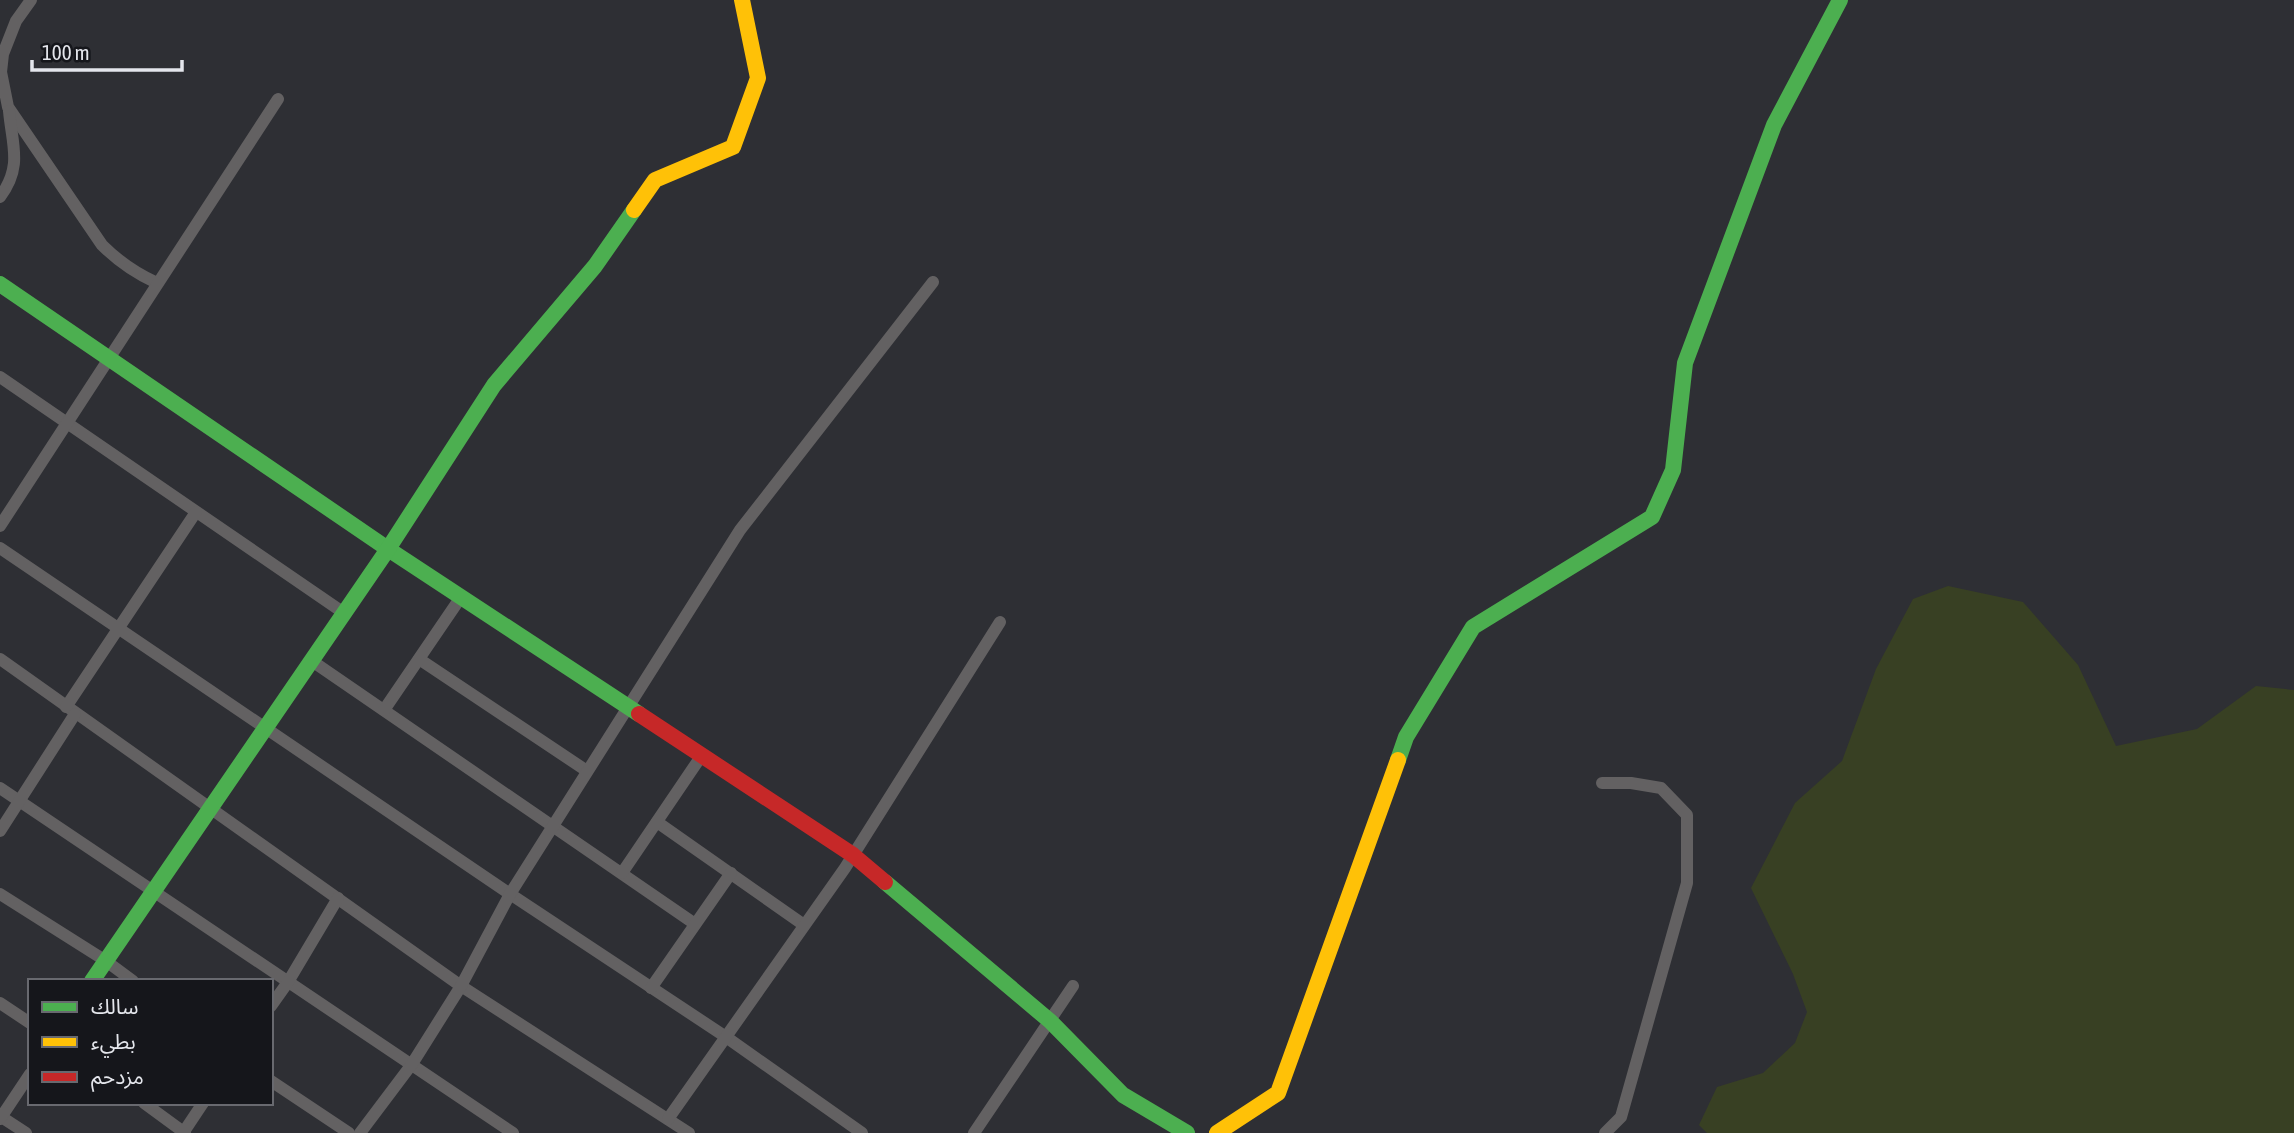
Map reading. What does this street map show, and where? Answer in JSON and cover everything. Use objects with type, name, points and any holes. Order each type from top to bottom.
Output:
[{"type":"street","points":[[0,197],[11,177],[16,153],[1,72],[3,54],[16,22],[31,0]]},
{"type":"street","points":[[93,979],[388,549],[494,385],[595,266],[655,180],[733,147],[758,78],[743,0]]},
{"type":"street","points":[[1217,1133],[1278,1093],[1406,737],[1473,627],[1652,517],[1673,470],[1685,363],[1774,125],[1840,0]]},
{"type":"street","points":[[0,526],[278,99]]},
{"type":"street","points":[[8,107],[102,245],[136,274],[157,283]]},
{"type":"street","points":[[360,1133],[412,1064],[461,986],[510,894],[740,530],[933,282]]},
{"type":"street","points":[[0,284],[388,549],[853,855],[1050,1021],[1123,1096],[1187,1133]]},
{"type":"street","points":[[0,377],[344,613]]},
{"type":"street","points":[[0,831],[118,628],[196,512]]},
{"type":"street","points":[[0,548],[726,1037],[862,1133]]},
{"type":"street","points":[[384,710],[461,597]]},
{"type":"street","points":[[667,1119],[853,855],[1000,622]]},
{"type":"street","points":[[0,659],[461,986],[689,1133]]},
{"type":"street","points":[[419,659],[587,771]]},
{"type":"street","points":[[312,661],[695,924]]},
{"type":"street","points":[[622,873],[702,755]]},
{"type":"street","points":[[1602,783],[1631,783],[1661,788],[1687,815],[1687,883],[1621,1117],[1605,1133]]},
{"type":"street","points":[[0,788],[513,1133]]},
{"type":"street","points":[[657,822],[804,925]]},
{"type":"street","points":[[651,988],[731,873]]},
{"type":"street","points":[[0,894],[130,979]]},
{"type":"street","points":[[273,1003],[338,898]]},
{"type":"street","points":[[974,1133],[1073,986]]},
{"type":"street","points":[[0,1003],[28,1022]]},
{"type":"street","points":[[26,1133],[0,1117],[28,1077]]},
{"type":"street","points":[[273,1082],[349,1133]]},
{"type":"street","points":[[147,1105],[184,1132],[202,1105]]},
{"type":"green space","points":[[1948,586],[2023,602],[2078,665],[2116,746],[2197,729],[2256,686],[2294,690],[2294,1133],[1707,1133],[1699,1125],[1717,1087],[1763,1073],[1795,1043],[1807,1012],[1793,974],[1751,888],[1795,803],[1842,761],[1876,669],[1913,599]]},
{"type":"traffic: fast","points":[[1398,760],[1406,737],[1473,627],[1652,517],[1673,470],[1685,363],[1774,125],[1840,0]]},
{"type":"traffic: fast","points":[[93,979],[388,549],[494,385],[595,266],[634,210]]},
{"type":"traffic: fast","points":[[0,284],[388,549],[639,714]]},
{"type":"traffic: fast","points":[[885,882],[1050,1021],[1123,1095],[1187,1133]]},
{"type":"traffic: slow","points":[[634,210],[655,180],[733,147],[758,78],[742,0]]},
{"type":"traffic: slow","points":[[1217,1133],[1278,1093],[1398,760]]},
{"type":"traffic: jam","points":[[639,714],[853,855],[885,882]]}]
